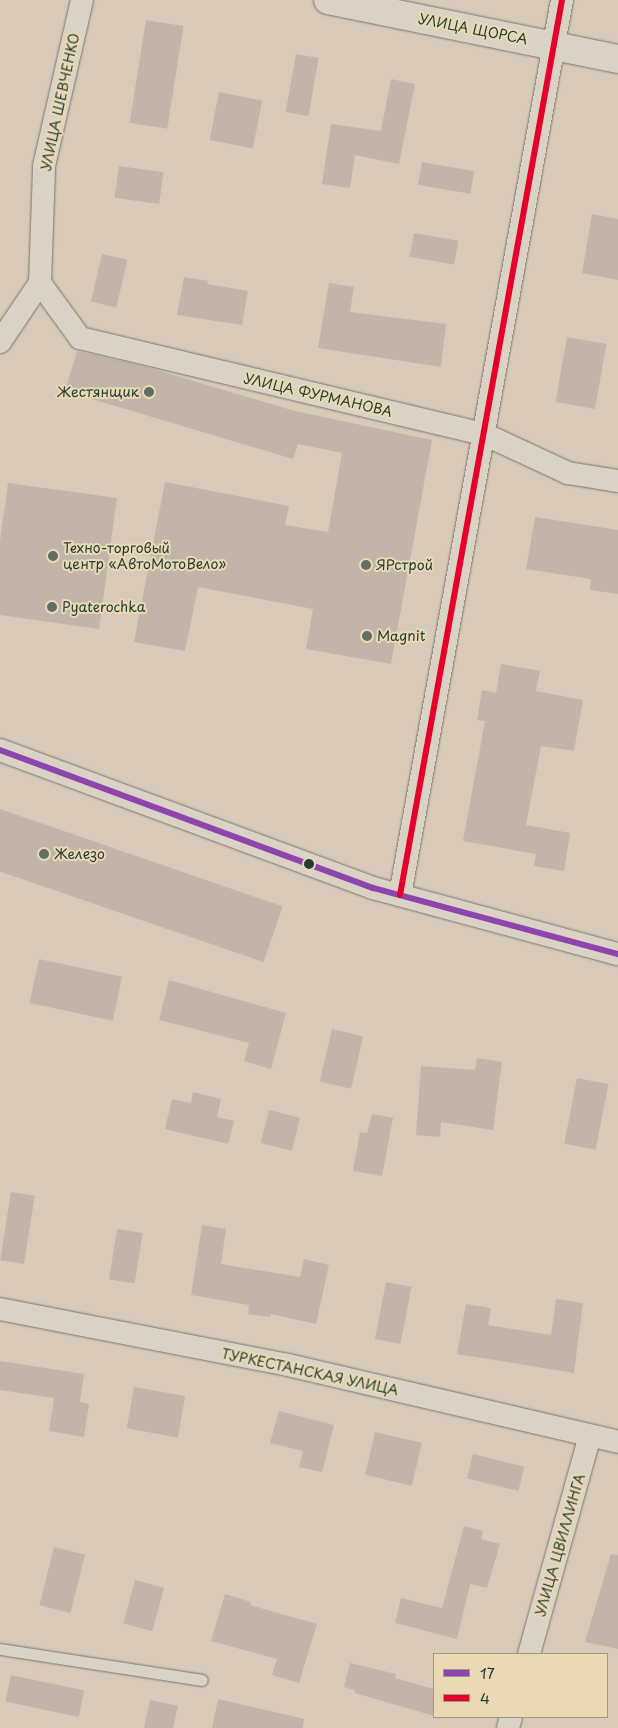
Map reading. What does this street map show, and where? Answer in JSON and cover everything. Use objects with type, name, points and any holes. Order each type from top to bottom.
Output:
[{"type":"main road","name":"УЛИЦА ЩОРСА","points":[[328,0],[618,58]]},
{"type":"street","name":"УЛИЦА ШЕВЧЕНКО","points":[[40,283],[44,166],[82,0]]},
{"type":"street","points":[[400,895],[562,0]]},
{"type":"street","points":[[0,342],[40,283]]},
{"type":"street","name":"УЛИЦА ФУРМАНОВА","points":[[40,283],[80,338],[484,434],[568,473],[618,481]]},
{"type":"street","points":[[0,750],[364,884],[618,954]]},
{"type":"street","name":"ТУРКЕСТАНСКАЯ УЛИЦА","points":[[0,1309],[288,1365],[618,1442]]},
{"type":"street","name":"УЛИЦА ЦВИЛЛИНГА","points":[[528,1653],[590,1436]]},
{"type":"lane","points":[[0,1649],[202,1680]]},
{"type":"building","points":[[146,20],[184,26],[167,129],[130,123]]},
{"type":"building","points":[[296,54],[319,58],[308,116],[286,112]]},
{"type":"building","points":[[391,79],[415,84],[399,164],[355,155],[350,188],[322,184],[331,124],[381,131]]},
{"type":"building","points":[[219,92],[262,100],[253,148],[210,140]]},
{"type":"building","points":[[422,162],[474,171],[470,194],[418,185]]},
{"type":"building","points":[[119,166],[164,172],[159,204],[115,198]]},
{"type":"building","points":[[592,214],[618,219],[618,280],[582,273]]},
{"type":"building","points":[[414,233],[458,241],[454,264],[410,257]]},
{"type":"building","points":[[102,254],[127,260],[116,308],[91,302]]},
{"type":"building","points":[[184,277],[208,281],[207,284],[248,291],[242,325],[177,315]]},
{"type":"building","points":[[329,283],[354,287],[350,312],[446,324],[441,367],[318,348]]},
{"type":"building","points":[[567,337],[606,344],[595,409],[556,402]]},
{"type":"building","points":[[77,351],[146,367],[295,411],[432,440],[391,664],[306,649],[313,609],[198,587],[185,651],[134,642],[165,482],[289,506],[285,525],[328,532],[342,453],[298,444],[293,459],[65,391]]},
{"type":"building","points":[[8,483],[117,498],[99,629],[0,615],[0,541]]},
{"type":"building","points":[[535,517],[618,530],[618,594],[590,590],[591,579],[526,569]]},
{"type":"building","points":[[501,664],[540,671],[536,691],[583,700],[574,751],[541,746],[526,825],[570,833],[564,871],[534,866],[536,854],[463,841],[485,721],[477,720],[482,690],[496,693]]},
{"type":"building","points":[[0,809],[283,906],[264,962],[0,871]]},
{"type":"building","points":[[39,959],[122,977],[113,1021],[30,1003]]},
{"type":"building","points":[[169,980],[286,1013],[271,1069],[244,1061],[249,1043],[159,1020]]},
{"type":"building","points":[[332,1029],[363,1036],[351,1089],[320,1082]]},
{"type":"building","points":[[477,1058],[502,1062],[493,1130],[441,1122],[440,1137],[416,1135],[421,1066],[475,1070]]},
{"type":"building","points":[[577,1078],[608,1084],[596,1150],[564,1144]]},
{"type":"building","points":[[193,1092],[221,1099],[217,1117],[234,1121],[228,1144],[165,1129],[172,1099],[191,1103]]},
{"type":"building","points":[[269,1110],[300,1118],[292,1151],[261,1143]]},
{"type":"building","points":[[372,1114],[393,1118],[382,1176],[353,1171],[360,1132],[367,1133]]},
{"type":"building","points":[[11,1192],[35,1196],[24,1264],[0,1260]]},
{"type":"building","points":[[202,1225],[226,1229],[221,1264],[300,1277],[304,1259],[329,1265],[316,1324],[271,1314],[270,1317],[248,1314],[249,1305],[191,1295]]},
{"type":"building","points":[[117,1229],[143,1233],[135,1283],[109,1279]]},
{"type":"building","points":[[386,1282],[412,1287],[400,1344],[375,1339]]},
{"type":"building","points":[[556,1299],[583,1303],[574,1373],[457,1354],[466,1304],[491,1308],[488,1325],[551,1335]]},
{"type":"building","points":[[0,1361],[84,1374],[80,1402],[89,1404],[84,1437],[49,1431],[54,1398],[0,1390]]},
{"type":"building","points":[[134,1387],[185,1396],[178,1437],[127,1428]]},
{"type":"building","points":[[279,1411],[334,1425],[322,1472],[299,1467],[303,1451],[270,1443]]},
{"type":"building","points":[[375,1432],[422,1443],[412,1486],[365,1475]]},
{"type":"building","points":[[473,1454],[524,1467],[518,1491],[467,1478]]},
{"type":"building","points":[[464,1526],[483,1531],[481,1539],[500,1544],[487,1588],[470,1584],[457,1639],[395,1623],[401,1598],[442,1608]]},
{"type":"building","points":[[54,1547],[85,1555],[71,1613],[39,1605]]},
{"type":"building","points":[[611,1554],[618,1555],[618,1649],[585,1642]]},
{"type":"building","points":[[135,1580],[164,1588],[152,1631],[123,1623]]},
{"type":"building","points":[[225,1594],[251,1602],[250,1605],[317,1624],[299,1683],[272,1675],[277,1659],[211,1641]]},
{"type":"building","points":[[350,1663],[396,1674],[395,1678],[433,1689],[433,1716],[355,1693],[355,1690],[344,1687]]},
{"type":"building","points":[[11,1675],[84,1691],[79,1717],[5,1701]]},
{"type":"building","points":[[218,1699],[304,1719],[303,1728],[212,1728]]},
{"type":"building","points":[[150,1700],[178,1706],[173,1728],[144,1728]]},
{"type":"transit line","name":"4","points":[[400,895],[562,0]]},
{"type":"transit line","name":"17","points":[[0,750],[373,888],[618,954]]},
{"type":"place","name":"Жестянщик","points":[[149,392]]},
{"type":"place","name":"Техно-торговый центр «АвтоМотоВело»","points":[[53,556]]},
{"type":"place","name":"ЯРстрой","points":[[366,565]]},
{"type":"place","name":"Pyaterochka","points":[[52,607]]},
{"type":"place","name":"Magnit","points":[[367,636]]},
{"type":"place","name":"Железо","points":[[44,854]]}]
